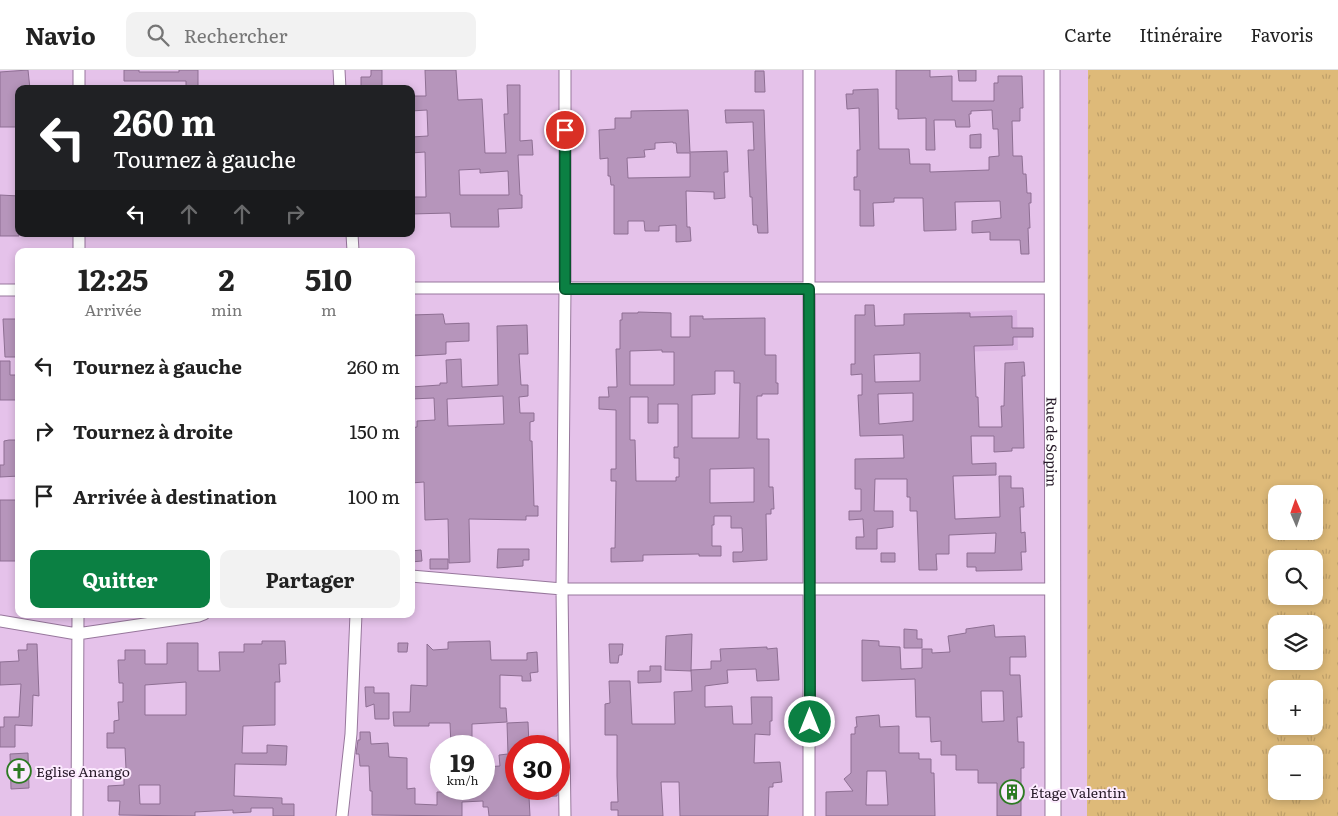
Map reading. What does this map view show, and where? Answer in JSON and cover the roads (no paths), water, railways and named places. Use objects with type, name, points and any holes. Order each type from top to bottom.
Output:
[{"type":"street","points":[[79,70],[79,85]]},
{"type":"street","points":[[339,70],[340,85]]},
{"type":"street","points":[[565,70],[562,590],[565,816]]},
{"type":"street","points":[[809,70],[810,816]]},
{"type":"street","name":"Rue de Sopim","points":[[1052,70],[1053,816]]},
{"type":"street","points":[[415,288],[1053,288]]},
{"type":"street","points":[[0,290],[15,290]]},
{"type":"street","points":[[415,576],[562,590],[1054,589]]},
{"type":"street","points":[[77,816],[78,618]]},
{"type":"street","points":[[0,621],[78,634],[186,618]]},
{"type":"street","points":[[342,816],[351,734],[356,618]]},
{"type":"place","name":"Eglise Anango","points":[[19,771]]},
{"type":"place","name":"Étage Valentin","points":[[1012,792]]}]
